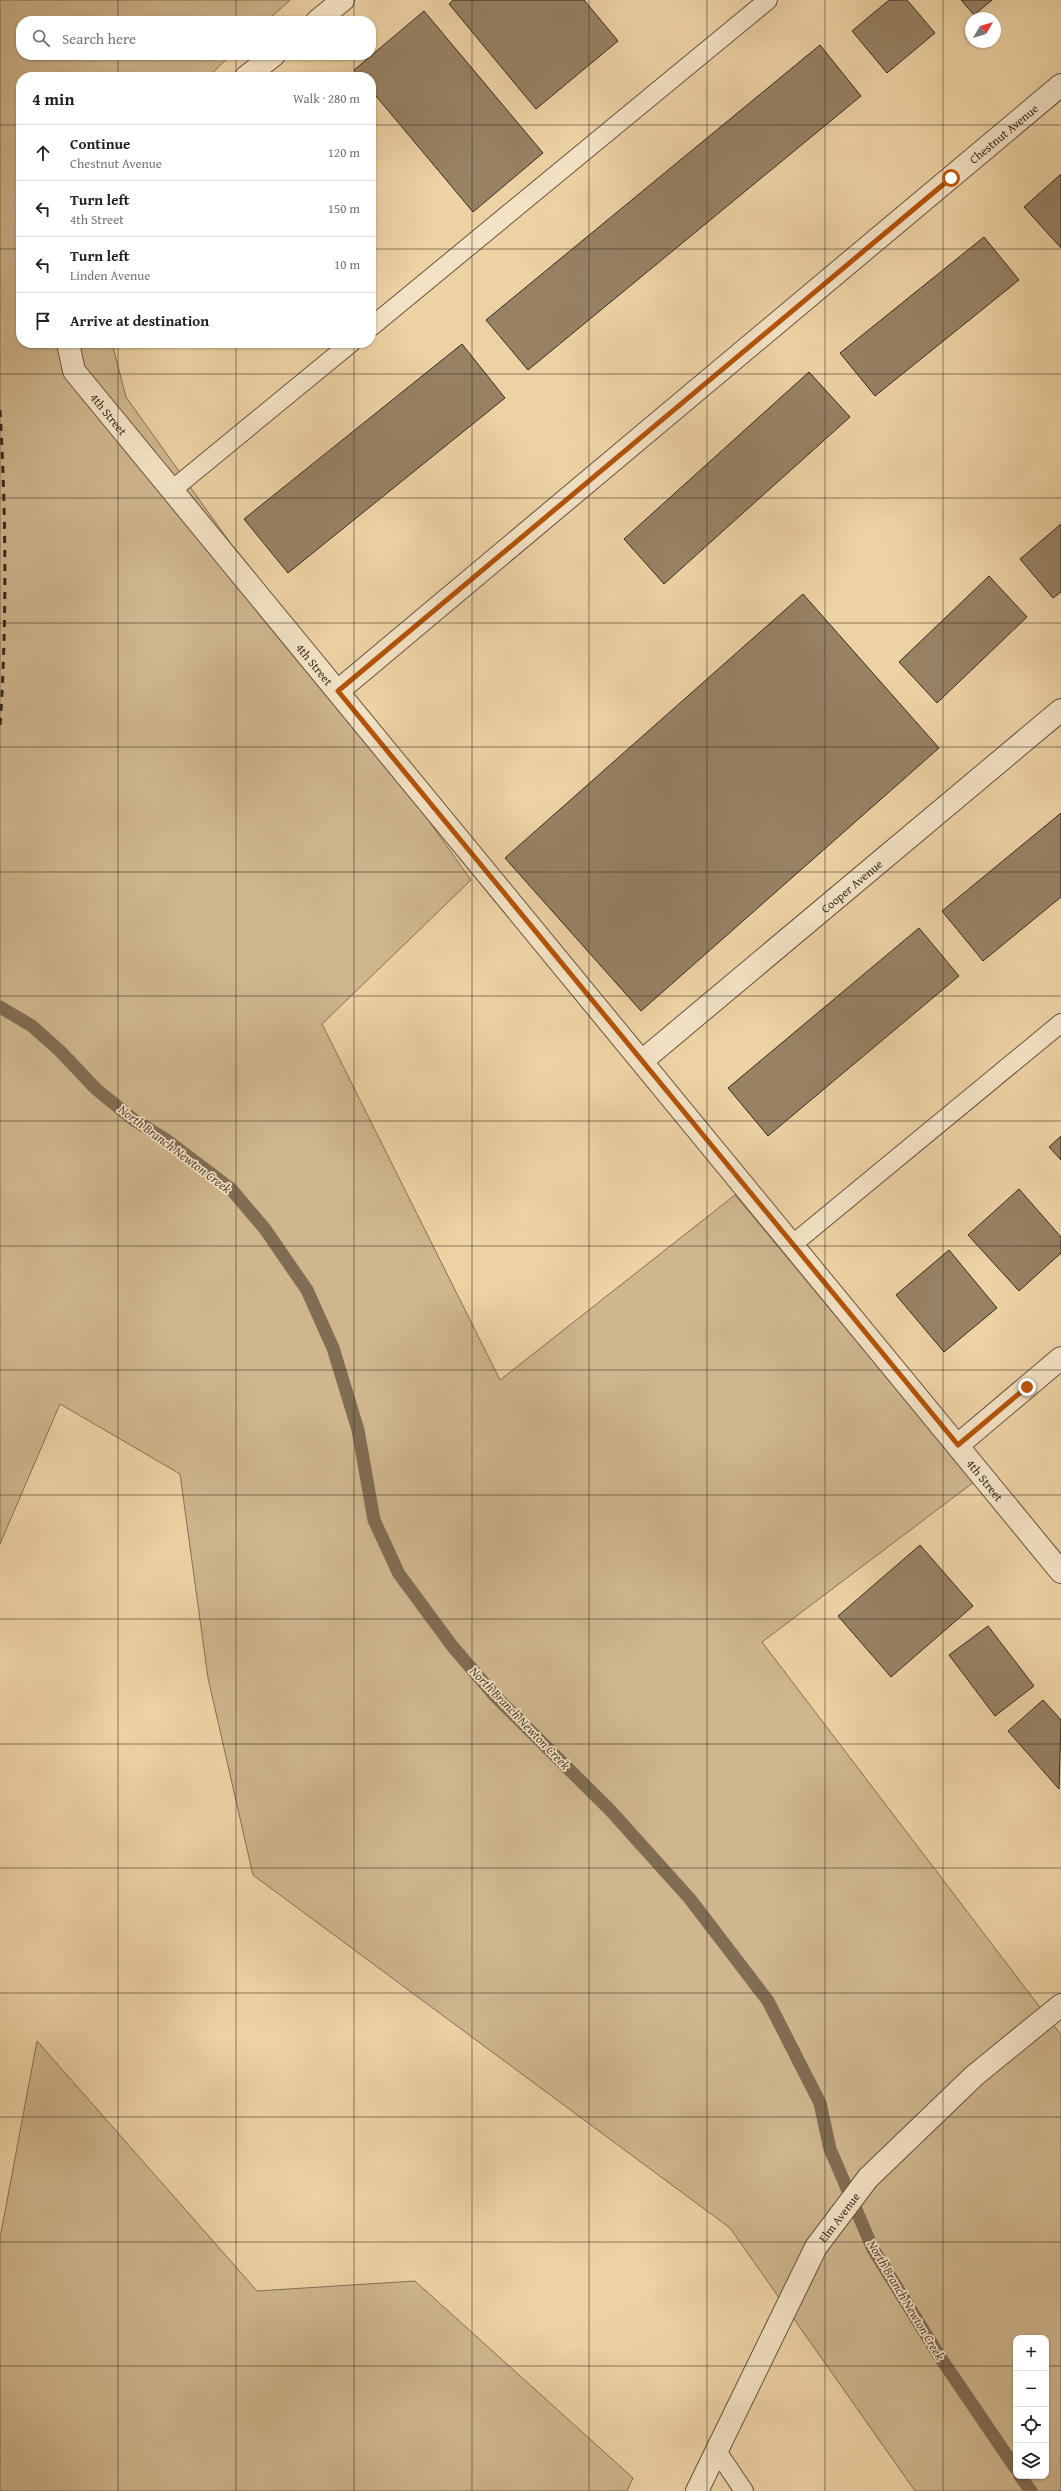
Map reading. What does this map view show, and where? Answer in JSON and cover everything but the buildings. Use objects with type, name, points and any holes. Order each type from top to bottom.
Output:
[{"type":"street","points":[[323,16],[343,0]]},
{"type":"street","points":[[252,72],[268,60]]},
{"type":"street","name":"Chestnut Avenue","points":[[338,691],[1061,85]]},
{"type":"street","name":"4th Street","points":[[69,348],[74,371],[793,1244],[1061,1572]]},
{"type":"street","name":"Cooper Avenue","points":[[642,1061],[1061,710]]},
{"type":"street","points":[[958,1445],[1061,1358]]},
{"type":"street","name":"Elm Avenue","points":[[697,2491],[816,2247],[868,2178],[974,2076],[1061,2005]]},
{"type":"lane","points":[[376,322],[768,0]]},
{"type":"lane","points":[[172,490],[345,348]]},
{"type":"lane","points":[[793,1244],[1061,1022]]},
{"type":"lane","points":[[717,2451],[744,2491]]},
{"type":"shaded area","points":[[0,0],[290,0],[272,16],[16,16],[16,60],[226,60],[213,72],[16,72],[16,348],[113,348],[126,397],[471,880],[322,1024],[500,1380],[735,1195],[974,1482],[762,1642],[1061,2035],[1061,2491],[915,2491],[730,2228],[253,1875],[208,1678],[180,1474],[60,1404],[0,1544]]},
{"type":"shaded area","points":[[37,2041],[257,2291],[415,2281],[633,2478],[627,2491],[0,2491],[0,2238]]},
{"type":"waterway","name":"North Branch Newton Creek","points":[[0,1007],[32,1026],[61,1052],[96,1089],[134,1120],[165,1139],[231,1189],[265,1229],[307,1290],[333,1348],[358,1430],[374,1520],[399,1574],[453,1647],[495,1696],[610,1810],[690,1899],[768,2001],[820,2103],[830,2149],[873,2249],[940,2357],[1013,2465]]},
{"type":"waterway","name":"North Branch Newton Creek","points":[[1022,2479],[1031,2491]]},
{"type":"railway","points":[[0,410],[4,489],[5,568],[4,648],[0,727]]},
{"type":"route","points":[[951,178],[338,691],[958,1445],[1027,1387]]}]
